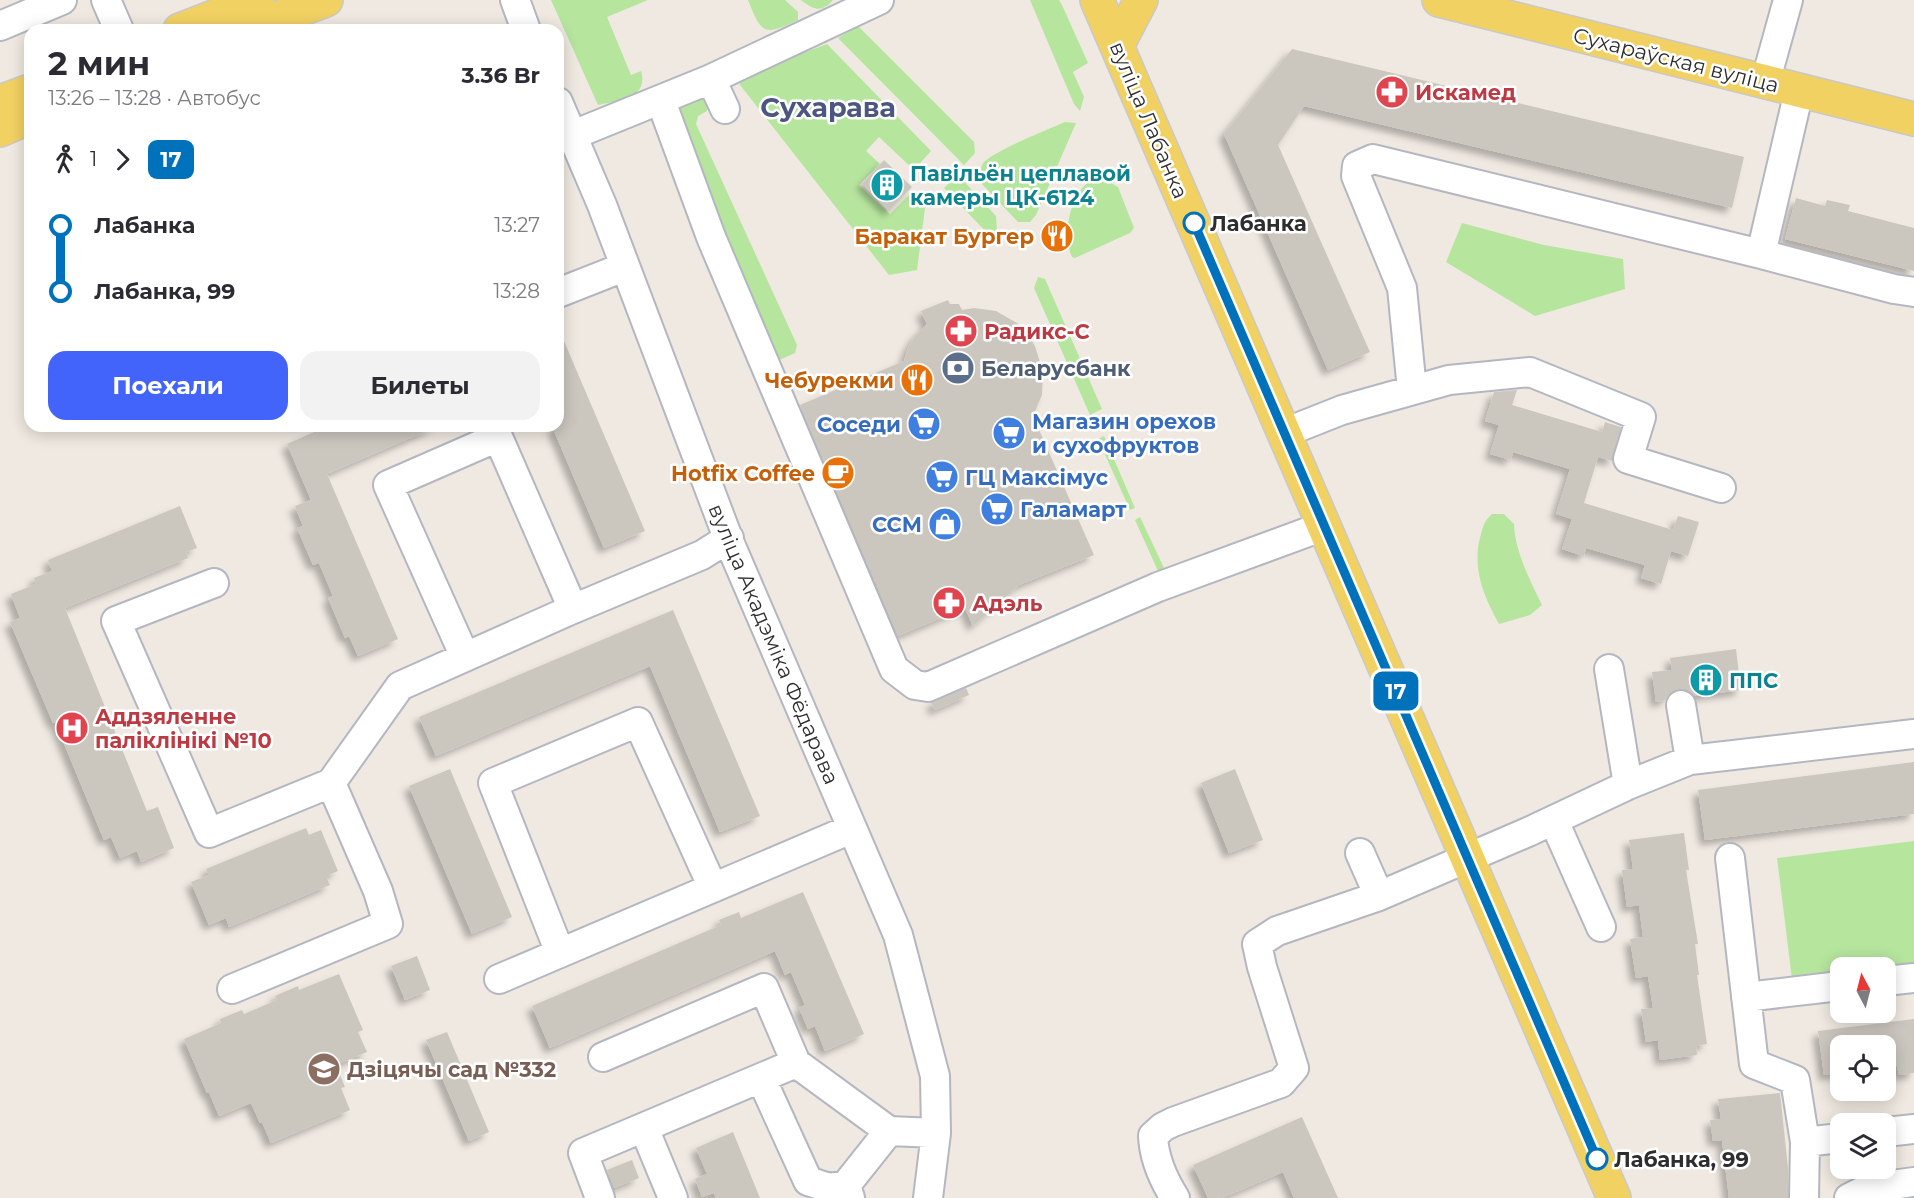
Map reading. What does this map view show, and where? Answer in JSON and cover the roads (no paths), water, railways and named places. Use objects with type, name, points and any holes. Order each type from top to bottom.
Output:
[{"type":"main road","points":[[195,24],[257,0]]},
{"type":"main road","points":[[264,24],[326,0]]},
{"type":"main road","name":"вуліца Лабанка","points":[[1098,0],[1614,1198]]},
{"type":"main road","points":[[1117,46],[1141,0]]},
{"type":"main road","name":"Сухараўская вуліца","points":[[1439,0],[1914,119]]},
{"type":"main road","points":[[0,102],[24,93]]},
{"type":"main road","points":[[0,130],[24,120]]},
{"type":"street","points":[[0,26],[62,0]]},
{"type":"street","points":[[106,0],[116,24]]},
{"type":"street","points":[[514,0],[524,24]]},
{"type":"street","points":[[573,135],[711,79],[879,0]]},
{"type":"street","points":[[1765,82],[1788,0]]},
{"type":"street","points":[[711,79],[725,109]]},
{"type":"street","points":[[1761,254],[1799,91]]},
{"type":"street","points":[[661,101],[711,237],[894,669],[915,685],[928,687],[1158,587],[1324,525]]},
{"type":"street","name":"вуліца Акадэміка Фёдарава","points":[[564,115],[602,205],[729,538],[898,935],[935,1076],[936,1133],[928,1198]]},
{"type":"street","points":[[1412,390],[1402,288],[1356,176],[1357,166],[1373,159],[1914,292]]},
{"type":"street","points":[[564,290],[624,267]]},
{"type":"street","points":[[1284,433],[1342,411],[1449,380],[1530,372],[1641,417],[1628,459],[1721,488]]},
{"type":"street","points":[[465,657],[388,485],[498,437],[573,609]]},
{"type":"street","points":[[214,583],[116,621],[209,833],[331,783],[400,687],[573,609],[702,555],[729,538]]},
{"type":"street","points":[[1609,669],[1628,785]]},
{"type":"street","points":[[1681,705],[1690,760]]},
{"type":"street","points":[[560,953],[493,783],[638,722],[713,888]]},
{"type":"street","points":[[1175,1198],[1158,1165],[1153,1136],[1173,1122],[1281,1083],[1294,1068],[1257,944],[1277,931],[1379,896],[1554,821],[1628,785],[1690,760],[1914,734]]},
{"type":"street","points":[[232,989],[388,924],[378,891],[331,783]]},
{"type":"street","points":[[1554,821],[1601,927]]},
{"type":"street","points":[[499,979],[851,829]]},
{"type":"street","points":[[1360,853],[1379,896]]},
{"type":"street","points":[[1730,858],[1754,1064],[1795,1080],[1799,1157],[1804,1198]]},
{"type":"street","points":[[1896,980],[1914,978]]},
{"type":"street","points":[[1746,998],[1830,987]]},
{"type":"street","points":[[603,1057],[764,988],[796,1063],[889,1131],[936,1133]]},
{"type":"street","points":[[600,1198],[583,1153],[796,1063]]},
{"type":"street","points":[[761,1078],[808,1181],[848,1192],[889,1131]]},
{"type":"street","points":[[645,1128],[673,1198]]},
{"type":"street","points":[[1896,1131],[1914,1129]]},
{"type":"street","points":[[1799,1157],[1830,1143]]},
{"type":"street","points":[[1849,1198],[1869,1188],[1914,1182]]},
{"type":"place","name":"Искамед","points":[[1392,92]]},
{"type":"place","name":"Павільён цеплавой камеры ЦК-6124","points":[[887,185]]},
{"type":"place","name":"Лабанка","points":[[1194,223]]},
{"type":"place","name":"Баракат Бургер","points":[[1057,236]]},
{"type":"place","name":"Радикс-С","points":[[961,331]]},
{"type":"place","name":"Беларусбанк","points":[[958,368]]},
{"type":"place","name":"Чебурекми","points":[[917,380]]},
{"type":"place","name":"Соседи","points":[[924,424]]},
{"type":"place","name":"Магазин орехов и сухофруктов","points":[[1009,433]]},
{"type":"place","name":"Hotfix Coffee","points":[[838,473]]},
{"type":"place","name":"ГЦ Максімус","points":[[942,477]]},
{"type":"place","name":"Галамарт","points":[[997,509]]},
{"type":"place","name":"ССМ","points":[[945,524]]},
{"type":"place","name":"Адэль","points":[[949,603]]},
{"type":"place","name":"ППС","points":[[1706,680]]},
{"type":"place","name":"Аддзяленне паліклінікі №10","points":[[72,728]]},
{"type":"place","name":"Дзіцячы сад №332","points":[[324,1069]]},
{"type":"place","name":"Лабанка, 99","points":[[1597,1159]]},
{"type":"district","name":"Сухарава","points":[[828,107]]}]
